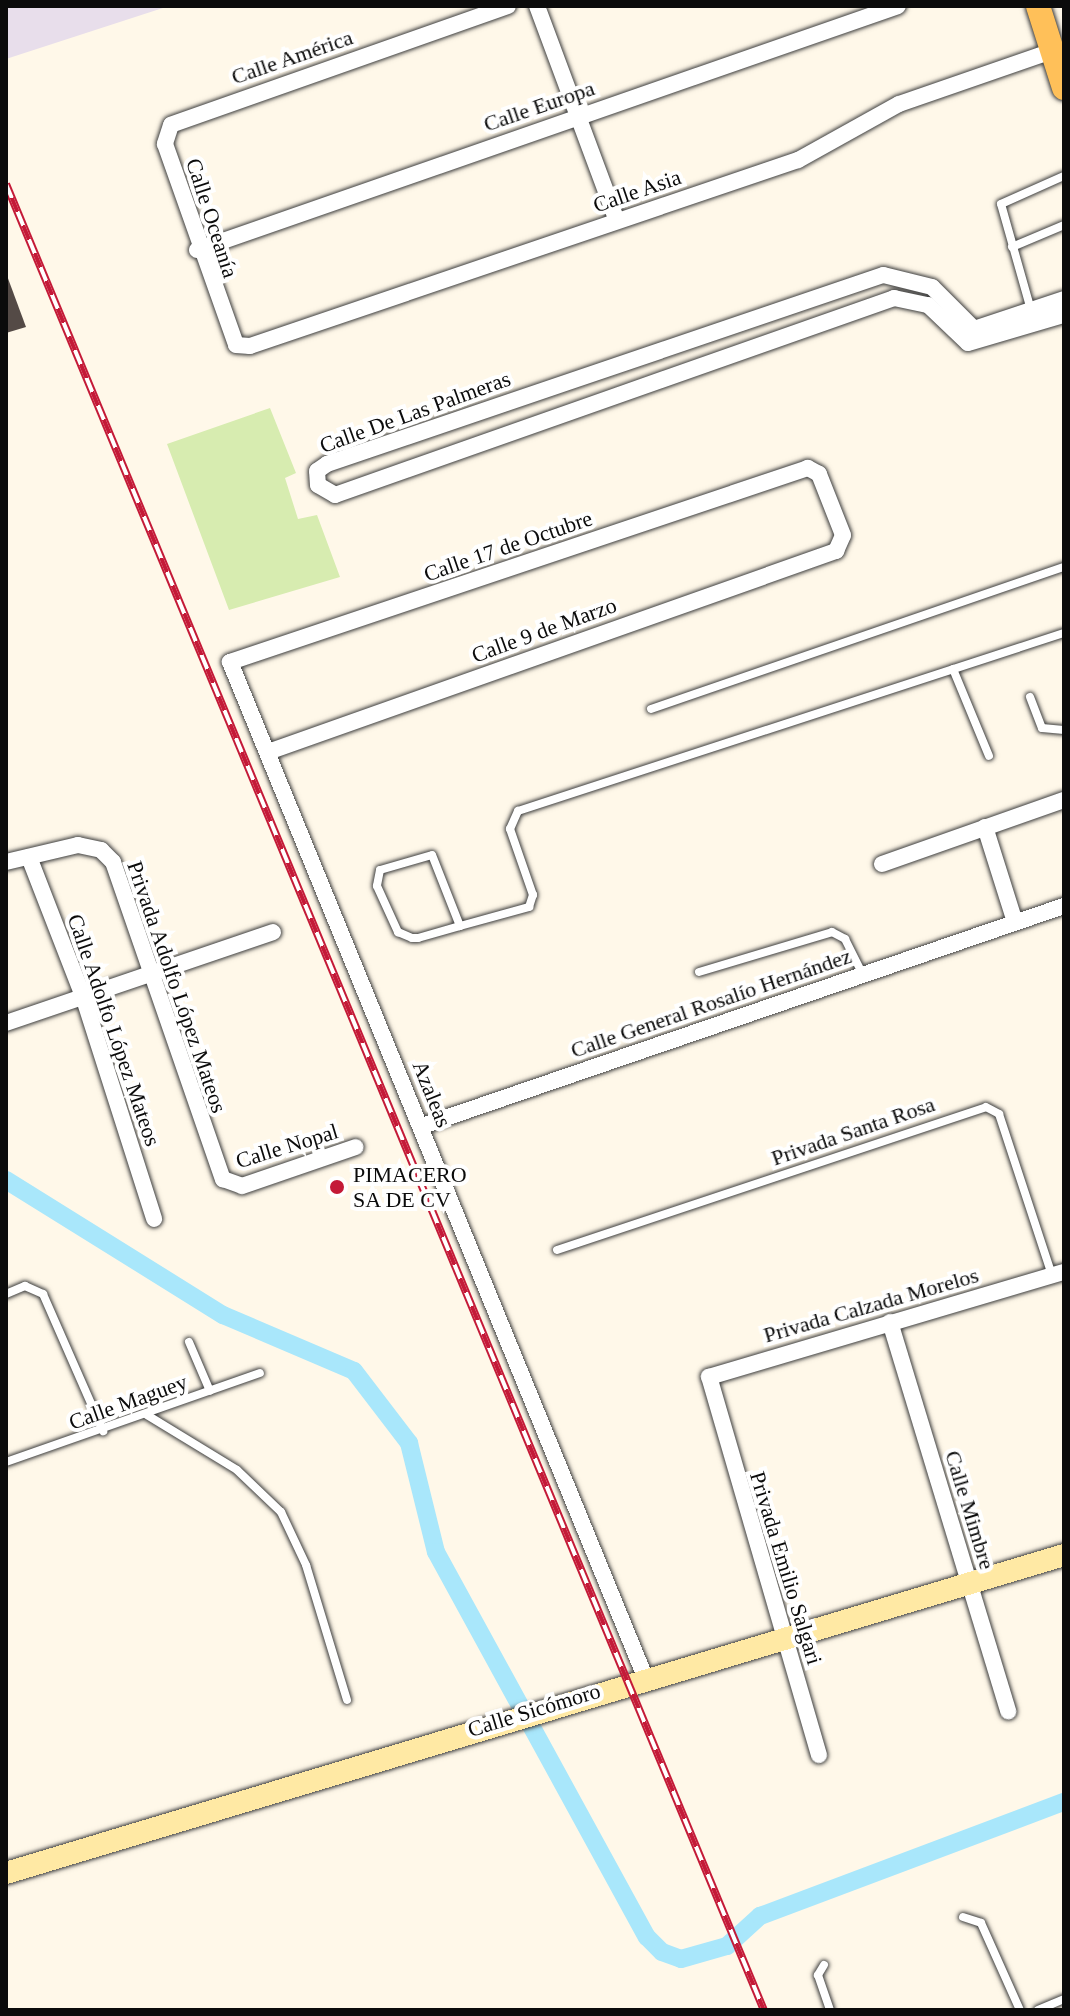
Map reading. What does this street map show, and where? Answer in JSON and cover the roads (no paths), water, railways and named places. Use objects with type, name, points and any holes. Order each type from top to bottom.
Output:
[{"type":"main road","points":[[1038,6],[1064,88]]},
{"type":"street","name":"Calle América","points":[[182,118],[508,6]]},
{"type":"street","points":[[537,6],[617,221]]},
{"type":"street","name":"Calle Europa","points":[[197,250],[898,6]]},
{"type":"street","name":"Calle Asia","points":[[231,338],[250,346],[798,160],[899,104],[1052,51]]},
{"type":"street","name":"Calle Oceanía","points":[[182,118],[164,137],[197,250],[231,338]]},
{"type":"street","name":"Calle De Las Palmeras","points":[[918,281],[883,275],[591,374],[327,464],[317,471],[318,485],[335,495],[894,298],[918,299]]},
{"type":"street","points":[[918,281],[970,329],[1064,299]]},
{"type":"street","points":[[918,281],[918,299],[968,343],[1064,315]]},
{"type":"street","points":[[591,374],[601,399]]},
{"type":"street","name":"Calle 9 de Marzo","points":[[268,752],[836,551],[843,535],[819,474],[799,471]]},
{"type":"street","name":"Calle 17 de Octubre","points":[[230,662],[799,471]]},
{"type":"street","name":"Azaleas","points":[[230,662],[645,1677]]},
{"type":"street","points":[[882,864],[1064,800]]},
{"type":"street","points":[[985,827],[1015,922]]},
{"type":"street","name":"Privada Adolfo López Mateos","points":[[6,862],[78,845],[101,850],[113,862],[218,1172],[230,1185]]},
{"type":"street","name":"Calle Adolfo López Mateos","points":[[29,857],[83,996],[154,1219]]},
{"type":"street","name":"Calle General Rosalío Hernández","points":[[422,1126],[1064,906]]},
{"type":"street","points":[[6,1023],[83,996],[150,978],[273,932]]},
{"type":"street","name":"Calle Nopal","points":[[230,1185],[356,1147]]},
{"type":"street","name":"Privada Calzada Morelos","points":[[709,1395],[713,1373],[1058,1273]]},
{"type":"street","name":"Calle Mimbre","points":[[890,1322],[1008,1711]]},
{"type":"street","name":"Privada Emilio Salgari","points":[[709,1395],[819,1755]]},
{"type":"street","name":"Calle Sicómoro","points":[[6,1873],[519,1714],[785,1639],[1064,1555]]},
{"type":"lane","points":[[1032,311],[1001,204],[1064,176]]},
{"type":"lane","points":[[1012,247],[1064,225]]},
{"type":"lane","points":[[651,709],[1064,567]]},
{"type":"lane","points":[[460,926],[432,855],[380,870],[377,886],[398,932],[418,938],[460,926],[532,904],[510,829],[518,811],[1062,635]]},
{"type":"lane","points":[[953,669],[989,756]]},
{"type":"lane","points":[[1030,697],[1042,728],[1064,730]]},
{"type":"lane","points":[[699,972],[832,932],[845,939],[863,975]]},
{"type":"lane","name":"Privada Santa Rosa","points":[[557,1250],[986,1107],[999,1114],[1058,1273]]},
{"type":"lane","points":[[8,1294],[25,1286],[43,1294],[103,1431]]},
{"type":"lane","points":[[189,1342],[210,1391]]},
{"type":"lane","name":"Calle Maguey","points":[[6,1462],[103,1431],[260,1373]]},
{"type":"lane","points":[[147,1415],[237,1470],[281,1512],[306,1565],[347,1700]]},
{"type":"lane","points":[[963,1917],[981,1923],[1020,2010]]},
{"type":"lane","points":[[824,1965],[818,1975],[830,2010]]},
{"type":"lane","points":[[1038,2010],[1064,1999]]},
{"type":"waterway","points":[[6,1180],[223,1315],[354,1371],[409,1443],[436,1552],[647,1937],[662,1952],[681,1959],[727,1946],[760,1916],[1064,1802]]},
{"type":"railway","points":[[6,184],[764,2010]]},
{"type":"place","name":"PIMACERO SA DE CV","points":[[337,1187]]}]
